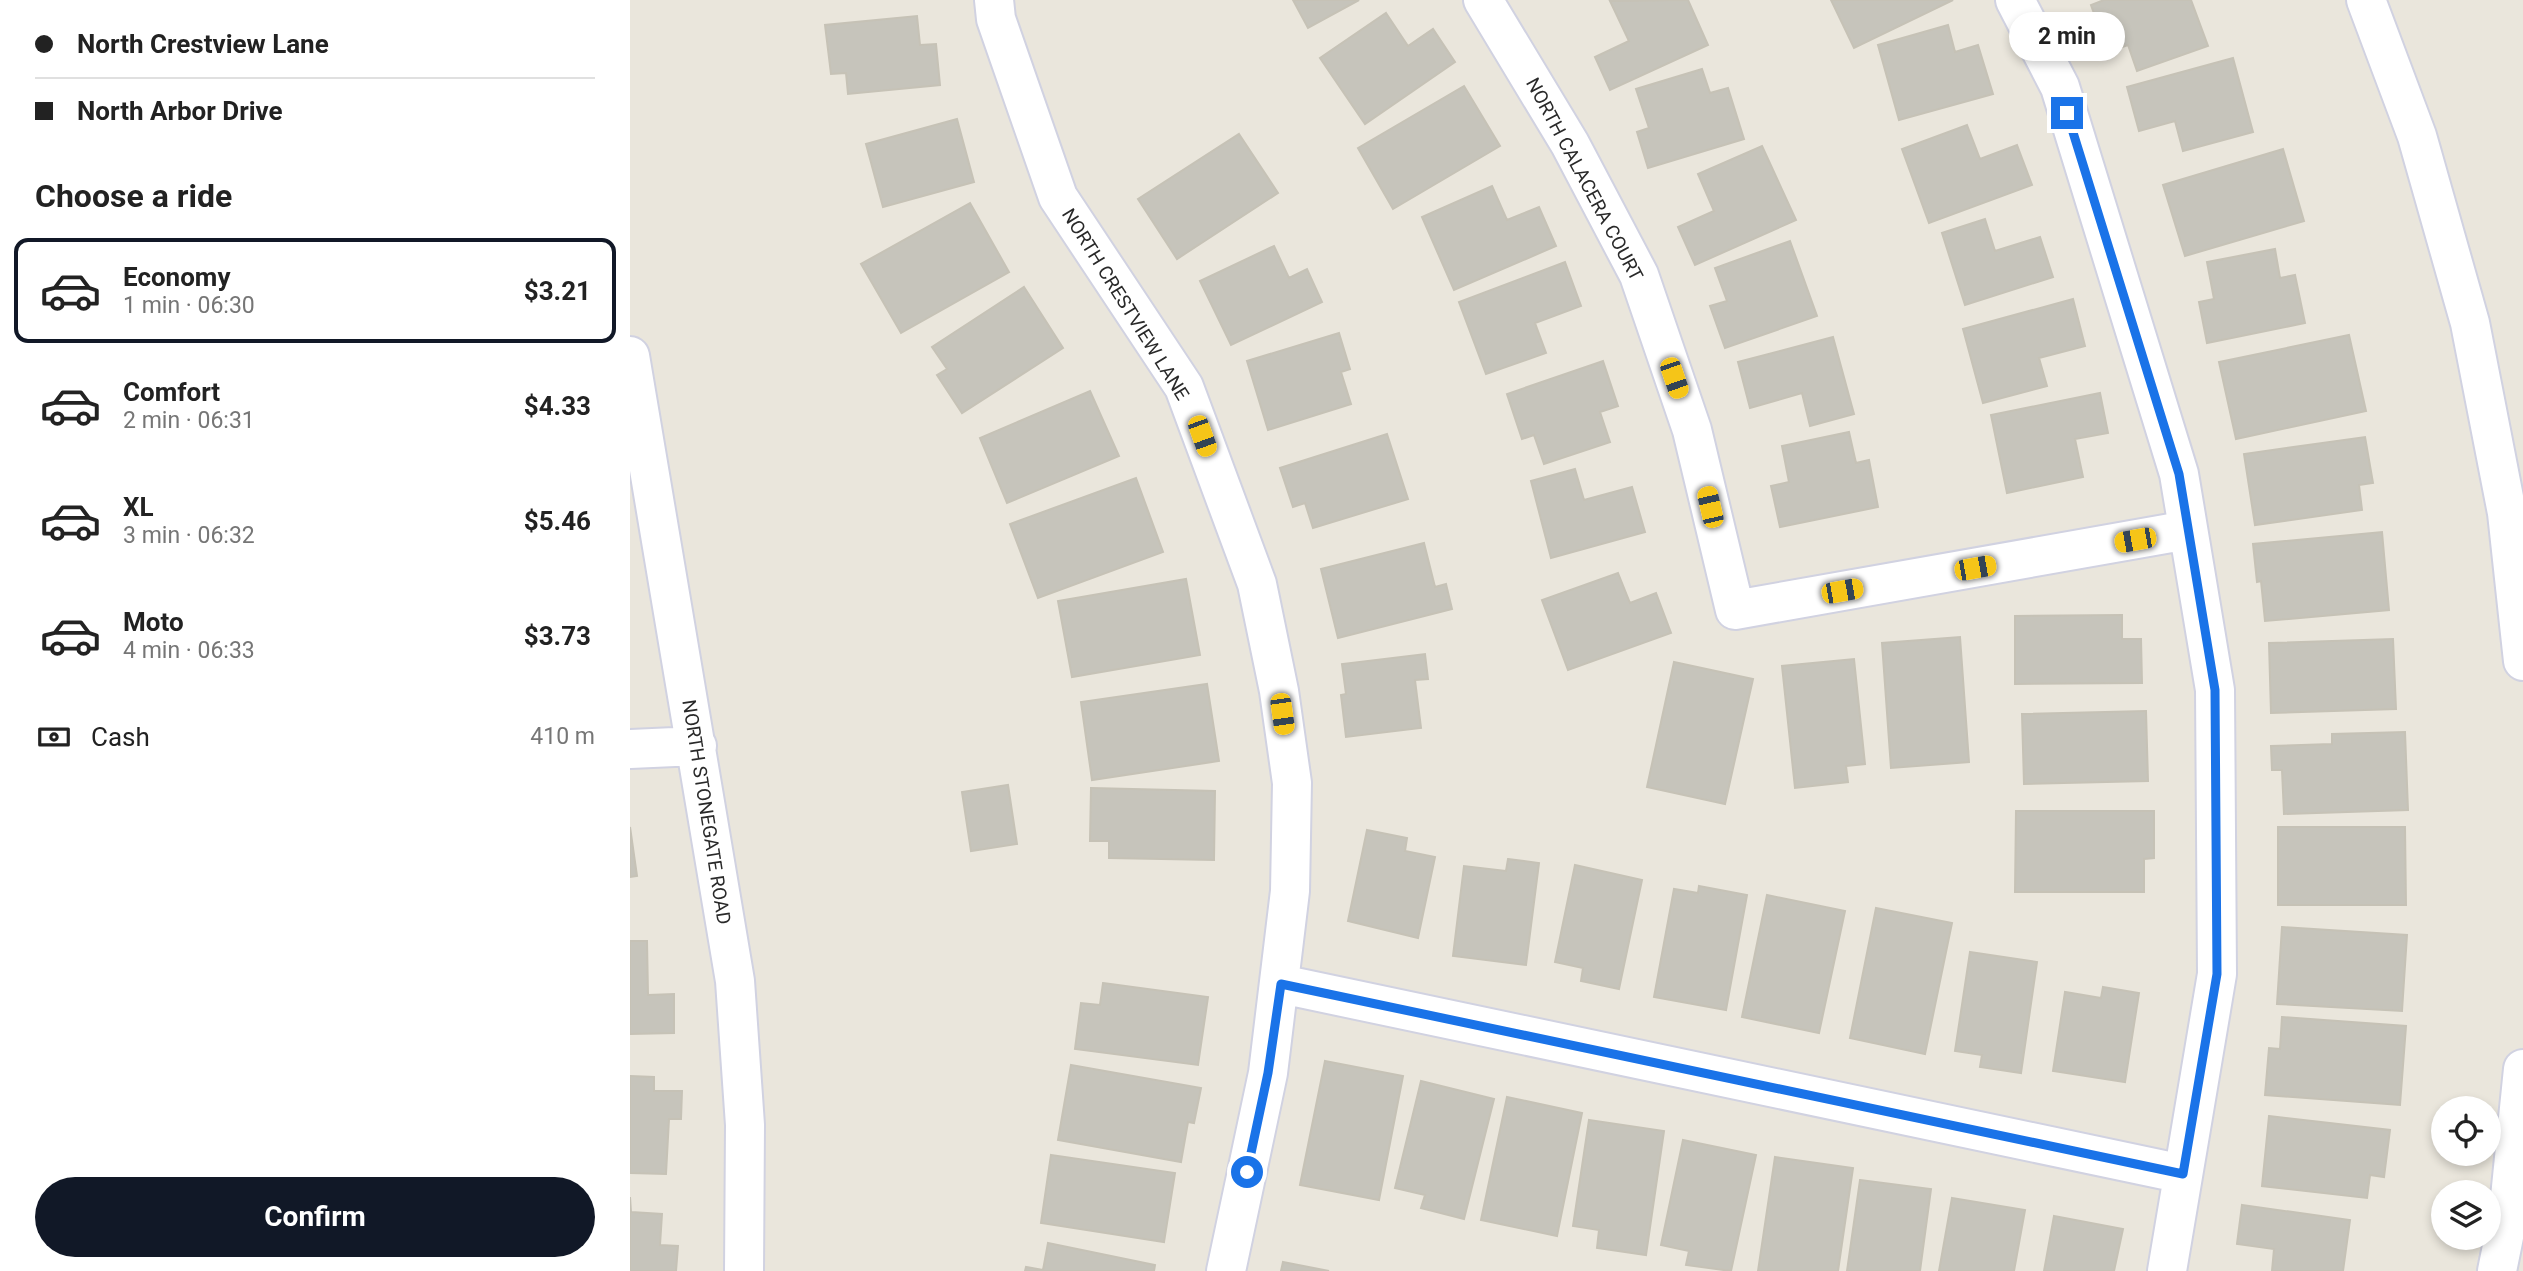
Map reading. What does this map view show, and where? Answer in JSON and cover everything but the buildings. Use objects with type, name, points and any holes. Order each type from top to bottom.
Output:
[{"type":"street","name":"NORTH CRESTVIEW LANE","points":[[994,0],[996,19],[1058,197],[1184,387],[1257,584],[1279,691],[1292,783],[1290,891],[1281,984],[1268,1073],[1226,1271]]},
{"type":"street","name":"NORTH CALACERA COURT","points":[[1483,0],[1570,144],[1639,275],[1692,430],[1735,610],[2188,530]]},
{"type":"street","points":[[2015,0],[2060,87],[2179,474],[2215,690],[2217,974],[2167,1271]]},
{"type":"street","points":[[2366,0],[2417,136],[2470,323],[2507,513],[2523,661]]},
{"type":"street","name":"NORTH STONEGATE ROAD","points":[[630,356],[735,981],[746,1125],[744,1271]]},
{"type":"street","points":[[630,749],[697,746]]},
{"type":"street","points":[[1281,984],[2183,1174]]},
{"type":"street","points":[[2497,1271],[2508,1217],[2523,1069]]},
{"type":"route","points":[[1247,1172],[1268,1073],[1281,984],[2183,1174],[2217,974],[2215,690],[2179,474],[2067,113]]}]
